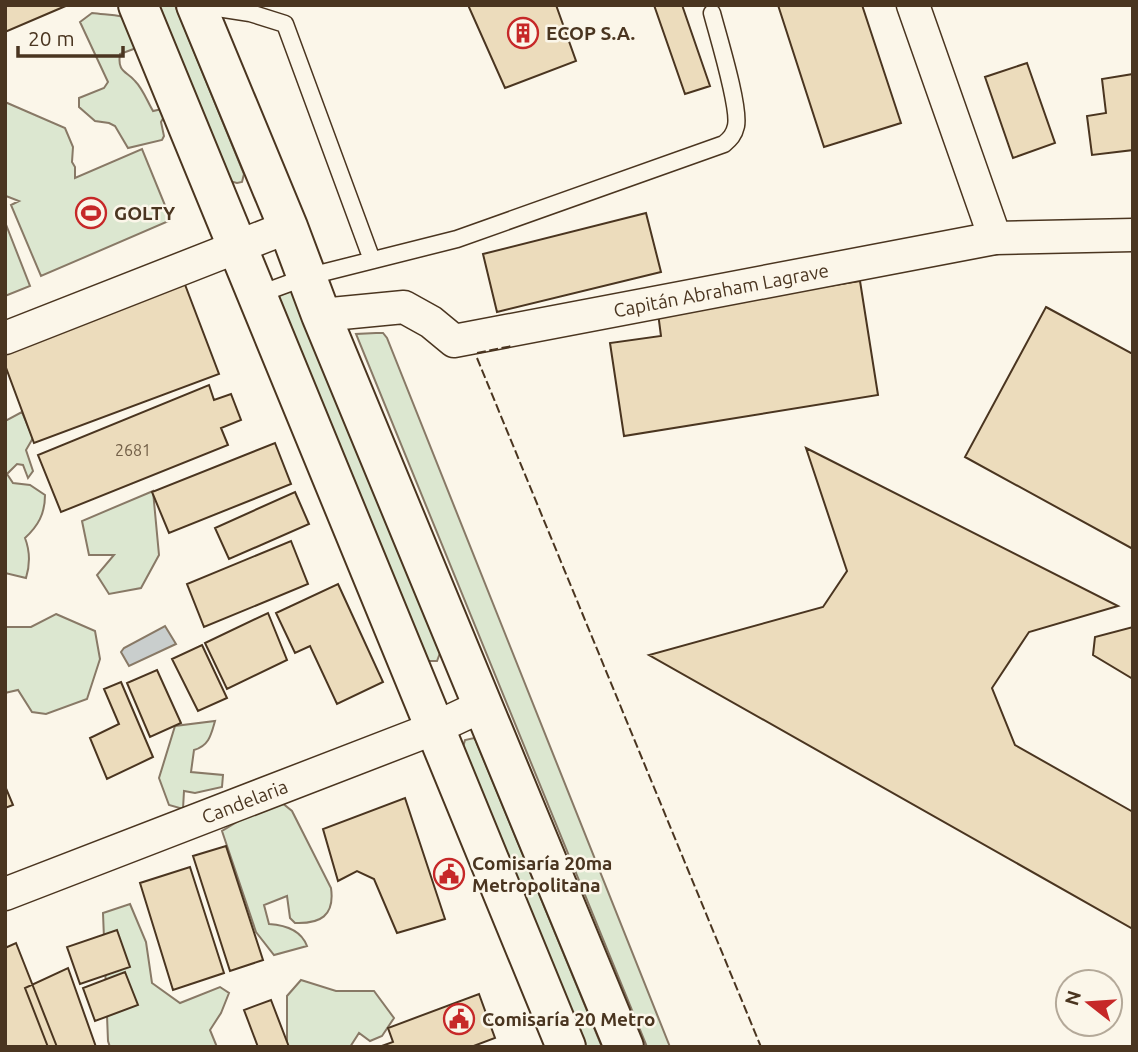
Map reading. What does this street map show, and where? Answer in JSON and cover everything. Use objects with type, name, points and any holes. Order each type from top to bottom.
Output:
[{"type":"highway","points":[[138,5],[566,1047]]},
{"type":"highway","points":[[197,5],[321,315],[624,1047]]},
{"type":"street","points":[[913,5],[995,238]]},
{"type":"street","points":[[5,338],[288,227]]},
{"type":"street","name":"Capitán Abraham Lagrave","points":[[321,315],[404,307],[430,322],[454,341],[995,238],[1133,235]]},
{"type":"street","name":"Candelaria","points":[[5,894],[435,728],[484,705]]},
{"type":"lane","points":[[197,5],[250,13],[285,24],[372,260]]},
{"type":"lane","points":[[257,295],[306,277],[457,239],[724,144],[732,136],[737,124],[712,13]]},
{"type":"green space","points":[[158,5],[175,5],[244,174],[242,182],[229,181]]},
{"type":"green space","points":[[92,13],[138,20],[139,47],[120,54],[120,65],[140,88],[153,111],[162,109],[162,140],[128,148],[115,126],[95,121],[79,107],[79,98],[104,88],[108,82],[80,22]]},
{"type":"green space","name":"GOLTY","points":[[5,102],[65,128],[73,147],[75,178],[142,149],[171,220],[41,276],[11,205],[19,201],[6,196]]},
{"type":"green space","points":[[5,222],[30,286],[5,296]]},
{"type":"green space","points":[[291,288],[440,653],[437,661],[428,661],[277,294]]},
{"type":"green space","points":[[383,333],[670,1047],[647,1047],[356,334]]},
{"type":"green space","points":[[22,412],[33,438],[26,450],[33,471],[28,478],[23,465],[17,464],[7,474],[13,483],[30,485],[45,495],[40,519],[25,538],[29,558],[26,578],[5,573],[5,421]]},
{"type":"green space","points":[[153,491],[159,555],[141,588],[109,594],[97,575],[114,555],[89,555],[82,521]]},
{"type":"green space","points":[[56,614],[95,631],[100,659],[87,699],[46,714],[32,712],[18,690],[5,693],[5,627],[31,627]]},
{"type":"green space","points":[[215,721],[206,743],[194,750],[191,772],[223,775],[222,787],[195,793],[184,791],[183,809],[169,805],[159,778],[175,726]]},
{"type":"green space","points":[[474,738],[602,1047],[585,1047],[463,747],[465,740]]},
{"type":"green space","points":[[276,798],[292,811],[331,888],[332,898],[324,916],[304,923],[295,923],[290,918],[287,896],[264,905],[269,924],[292,929],[301,936],[307,946],[274,955],[256,932],[222,831]]},
{"type":"green space","points":[[130,904],[146,942],[152,983],[180,1003],[220,987],[229,993],[210,1030],[217,1047],[110,1047],[103,913]]},
{"type":"green space","points":[[301,980],[336,991],[374,991],[394,1018],[382,1036],[370,1041],[359,1033],[350,1047],[287,1047],[287,996]]},
{"type":"shaded area","points":[[165,626],[176,644],[129,666],[121,652],[124,648]]},
{"type":"building","points":[[5,5],[68,5],[5,32]]},
{"type":"building","name":"ECOP S.A.","points":[[468,5],[556,5],[576,61],[505,88]]},
{"type":"building","points":[[654,5],[682,5],[710,86],[685,94]]},
{"type":"building","points":[[778,5],[862,5],[901,123],[824,147]]},
{"type":"building","points":[[1027,63],[1055,143],[1013,158],[985,77]]},
{"type":"building","points":[[1133,74],[1133,150],[1092,155],[1087,116],[1106,113],[1102,79]]},
{"type":"building","points":[[646,213],[661,272],[497,312],[483,254]]},
{"type":"building","points":[[860,281],[878,395],[624,436],[610,343],[661,336],[658,313]]},
{"type":"building","points":[[184,282],[219,374],[34,443],[5,365],[5,350]]},
{"type":"building","points":[[1046,307],[1133,354],[1133,549],[965,457]]},
{"type":"building","points":[[209,385],[214,400],[231,394],[241,420],[221,428],[228,445],[61,512],[38,455]]},
{"type":"building","points":[[275,443],[291,484],[169,533],[152,492]]},
{"type":"building","points":[[806,448],[1118,606],[1029,632],[992,688],[1015,745],[1133,812],[1133,929],[649,655],[823,607],[847,571]]},
{"type":"building","points":[[295,492],[309,524],[229,559],[215,528]]},
{"type":"building","points":[[291,541],[308,584],[204,627],[187,584]]},
{"type":"building","points":[[338,584],[383,682],[337,704],[310,646],[295,653],[276,613]]},
{"type":"building","points":[[268,613],[287,660],[227,689],[205,643]]},
{"type":"building","points":[[1133,627],[1133,679],[1093,655],[1095,637]]},
{"type":"building","points":[[202,645],[227,698],[198,711],[172,659]]},
{"type":"building","points":[[157,670],[181,723],[150,737],[127,683]]},
{"type":"building","points":[[121,682],[153,757],[107,779],[90,738],[119,724],[104,689]]},
{"type":"building","points":[[5,786],[13,805],[5,808]]},
{"type":"building","points":[[405,798],[445,919],[397,933],[374,879],[357,871],[338,881],[323,829]]},
{"type":"building","points":[[226,846],[263,960],[230,971],[193,856]]},
{"type":"building","points":[[190,867],[224,973],[173,990],[140,883]]},
{"type":"building","points":[[117,930],[130,967],[80,984],[67,947]]},
{"type":"building","points":[[16,943],[57,1047],[5,1047],[5,948]]},
{"type":"building","points":[[68,968],[96,1047],[48,1047],[25,988]]},
{"type":"building","points":[[125,972],[138,1005],[95,1021],[83,988]]},
{"type":"building","points":[[479,994],[495,1038],[471,1047],[379,1047],[393,1042],[388,1028]]},
{"type":"building","points":[[271,1000],[289,1047],[258,1047],[244,1010]]},
{"type":"fence","points":[[477,353],[512,346]]},
{"type":"fence","points":[[477,358],[761,1047]]},
{"type":"place","name":"ECOP S.A.","points":[[523,33]]},
{"type":"place","name":"GOLTY","points":[[91,213]]},
{"type":"place","name":"Comisaría 20ma Metropolitana","points":[[449,874]]},
{"type":"place","name":"Comisaría 20 Metro","points":[[459,1019]]}]
